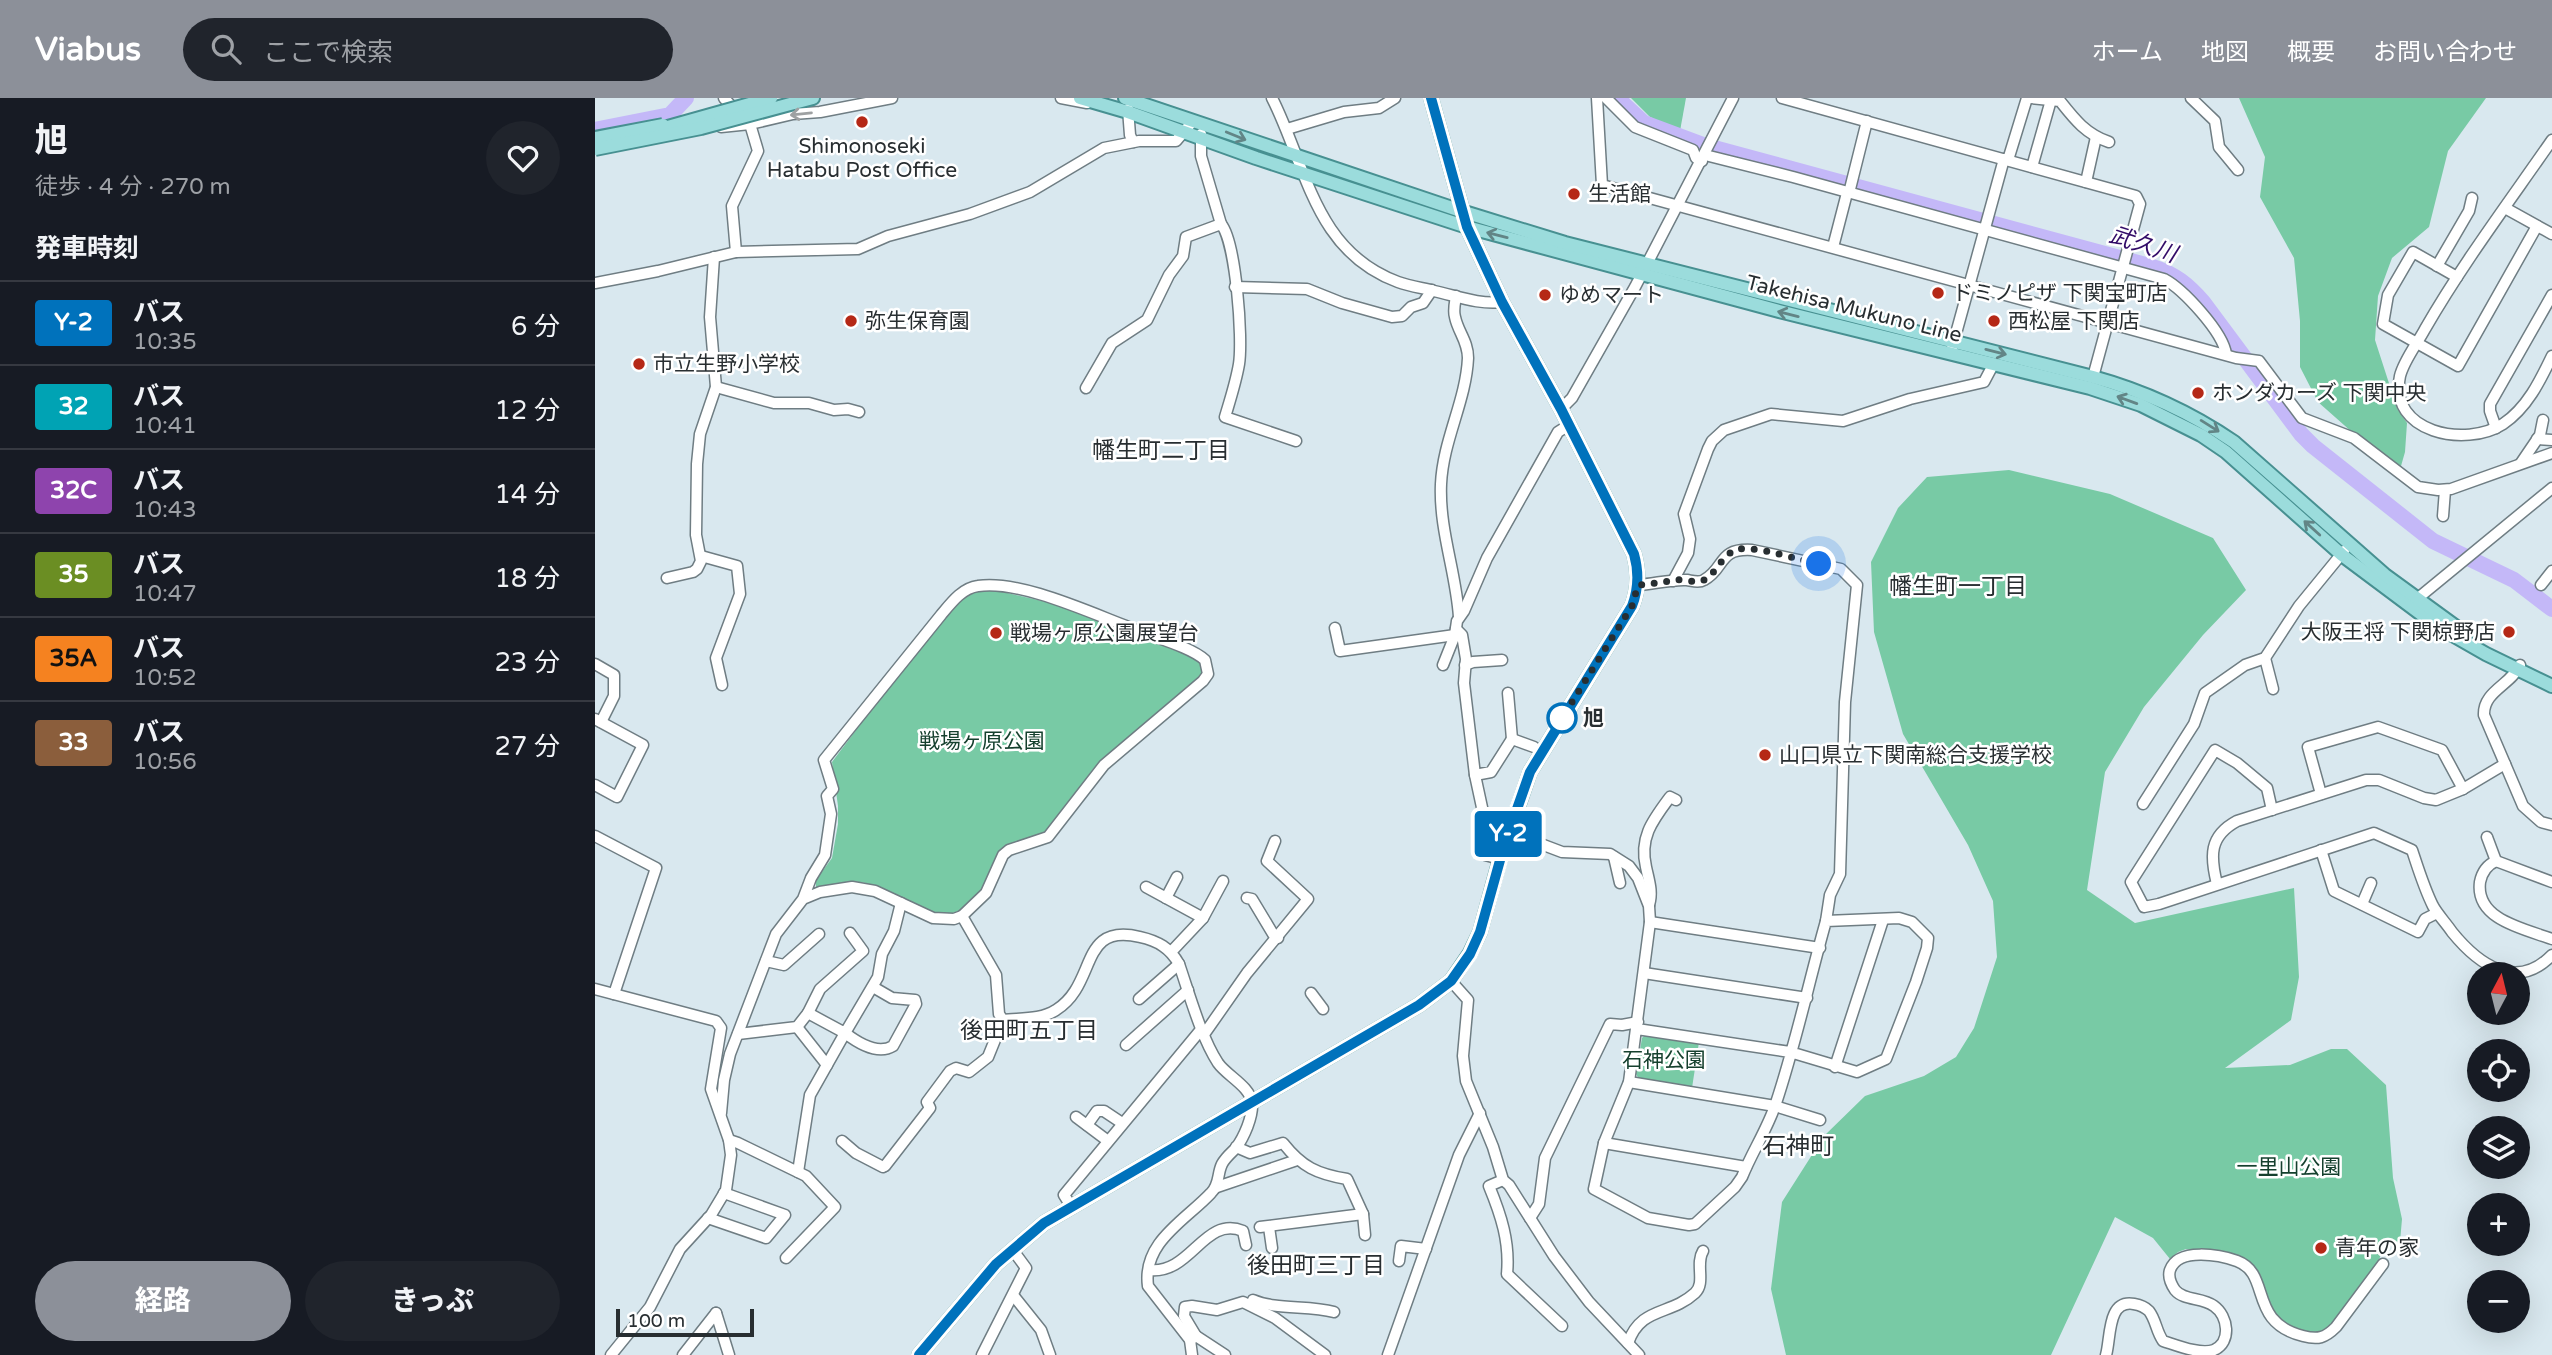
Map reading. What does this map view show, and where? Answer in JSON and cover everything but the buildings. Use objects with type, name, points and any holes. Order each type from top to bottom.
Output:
[{"type":"main road","points":[[595,156],[771,98]]},
{"type":"main road","points":[[595,148],[813,98]]},
{"type":"main road","name":"Takehisa Mukuno Line","points":[[1080,98],[1128,112],[1193,125]]},
{"type":"main road","name":"Takehisa Mukuno Line","points":[[1126,98],[1193,125],[1779,312],[2092,377],[2146,394],[2206,423],[2234,442],[2345,550]]},
{"type":"main road","points":[[919,1355],[974,1289],[1012,1249],[1044,1223],[1419,1005],[1451,981],[1475,943],[1530,772],[1632,606],[1638,585],[1638,568],[1634,554],[1561,409],[1502,302],[1467,227],[1431,98]]},
{"type":"main road","points":[[595,140],[700,123]]},
{"type":"main road","name":"Takehisa Mukuno Line","points":[[1193,125],[1200,138],[1467,227],[1643,269]]},
{"type":"main road","name":"Takehisa Mukuno Line","points":[[1952,347],[1993,365],[2114,395],[2170,418],[2201,435],[2227,452],[2345,550],[2413,602],[2437,626],[2552,687]]},
{"type":"main road","name":"Takehisa Mukuno Line","points":[[2519,668],[2552,678]]},
{"type":"street","points":[[595,148],[672,132],[750,124],[793,114],[820,112],[893,98]]},
{"type":"street","points":[[1061,98],[1128,112]]},
{"type":"street","points":[[1126,98],[1133,142]]},
{"type":"street","points":[[1272,98],[1324,221],[1356,258],[1398,282],[1482,303],[1502,302]]},
{"type":"street","points":[[1287,129],[1344,112],[1379,108],[1395,98]]},
{"type":"street","points":[[1597,98],[1602,185],[1969,286],[2231,356],[2259,361],[2302,418],[2354,439],[2418,487],[2445,490],[2552,453]]},
{"type":"street","points":[[1606,98],[1635,127],[1693,150],[1696,158],[1705,156],[1849,192],[2164,279],[2181,289],[2231,356]]},
{"type":"street","points":[[1561,409],[1572,398],[1705,156],[1733,98]]},
{"type":"street","points":[[1782,98],[2136,196],[2140,204],[2092,377]]},
{"type":"street","points":[[1952,347],[1988,216],[2029,98],[2060,101],[2074,120],[2096,137],[2109,142]]},
{"type":"street","points":[[2191,98],[2215,121],[2219,147],[2238,170]]},
{"type":"street","points":[[639,139],[670,128],[728,99],[750,124],[758,151],[732,206],[736,252]]},
{"type":"street","points":[[2032,167],[2051,100]]},
{"type":"street","points":[[1833,247],[1867,121]]},
{"type":"street","points":[[595,283],[736,252],[858,249],[888,236],[970,214],[1030,192],[1104,148],[1133,142],[1176,141],[1193,125]]},
{"type":"street","points":[[2086,182],[2096,137]]},
{"type":"street","points":[[1200,138],[1201,156],[1233,253],[1240,360],[1225,417],[1296,441]]},
{"type":"street","points":[[2550,147],[2457,277],[2404,366],[2399,383],[2402,404],[2413,421],[2425,429],[2441,433],[2483,433],[2496,428],[2518,412],[2552,356]]},
{"type":"street","points":[[2437,266],[2469,211],[2472,198]]},
{"type":"street","points":[[2505,208],[2552,234]]},
{"type":"street","points":[[1086,388],[1112,343],[1147,320],[1169,275],[1183,256],[1185,237],[1221,223]]},
{"type":"street","points":[[2457,277],[2413,252],[2388,295],[2383,324],[2458,366],[2537,226]]},
{"type":"street","points":[[667,578],[682,576],[697,569],[701,556],[696,535],[697,464],[700,434],[716,387],[710,317],[714,257]]},
{"type":"street","points":[[1235,287],[1307,289],[1342,303],[1392,317],[1402,316],[1411,307],[1423,303],[1432,290]]},
{"type":"street","points":[[2496,428],[2490,404],[2552,295]]},
{"type":"street","points":[[1443,665],[1459,617],[1455,583],[1444,537],[1441,485],[1448,441],[1464,387],[1468,358],[1465,339],[1454,316],[1456,296]]},
{"type":"street","points":[[1673,580],[1690,546],[1684,514],[1711,441],[1724,430],[1771,414],[1843,421],[1910,399],[1984,382],[1993,365]]},
{"type":"street","points":[[716,387],[774,403],[809,403],[834,410],[848,409],[859,412]]},
{"type":"street","points":[[2521,463],[2537,439],[2543,420]]},
{"type":"street","points":[[1459,617],[1487,558],[1557,432],[1569,425]]},
{"type":"street","points":[[2537,439],[2552,440]]},
{"type":"street","points":[[2413,602],[2552,488]]},
{"type":"street","points":[[2444,516],[2445,490]]},
{"type":"street","points":[[1638,585],[1673,580],[1700,582],[1706,579],[1725,556],[1739,549],[1841,569],[1857,585],[1846,692],[1840,874],[1830,895],[1807,998],[1775,1106],[1735,1187],[1695,1224],[1658,1220],[1640,1214],[1594,1189],[1604,1143],[1629,1082],[1652,894],[1645,862],[1644,839],[1670,797],[1676,800]]},
{"type":"street","points":[[2143,804],[2194,724],[2205,694],[2245,666],[2265,658],[2299,606],[2345,550]]},
{"type":"street","points":[[701,556],[737,565],[740,594],[716,658],[722,685]]},
{"type":"street","points":[[2540,585],[2552,571]]},
{"type":"street","points":[[721,1113],[727,1065],[780,926],[803,899],[811,878],[825,855],[831,814],[827,796],[833,789],[824,760],[941,615],[967,589],[993,584],[1023,590],[1081,609],[1204,658],[1209,668],[1203,681],[1104,765],[1048,837],[1009,850],[1003,855],[989,887],[962,916],[954,919],[933,918],[875,891],[852,887],[820,891],[803,899]]},
{"type":"street","points":[[1335,628],[1340,651],[1456,632],[1462,635],[1464,683],[1475,775],[1486,825],[1483,850],[1486,855],[1500,859]]},
{"type":"street","points":[[2265,658],[2273,689]]},
{"type":"street","points":[[1465,665],[1502,660]]},
{"type":"street","points":[[595,664],[614,675],[614,696],[598,720],[643,745],[617,797],[595,785]]},
{"type":"street","points":[[2519,668],[2513,678],[2490,695],[2483,711],[2523,806],[2541,821],[2552,825]]},
{"type":"street","points":[[1475,775],[1491,772],[1512,739],[1508,693]]},
{"type":"street","points":[[2321,794],[2308,747],[2378,727],[2442,750],[2463,789]]},
{"type":"street","points":[[1512,739],[1534,747]]},
{"type":"street","points":[[2271,810],[2267,788],[2237,763],[2215,750],[2131,882],[2144,906],[2159,904],[2374,833],[2412,850],[2437,913],[2463,944],[2493,968],[2510,972],[2525,971],[2540,965],[2552,955]]},
{"type":"street","points":[[2217,884],[2212,860],[2218,838],[2225,828],[2237,821],[2357,782],[2373,780],[2436,800],[2463,789],[2505,764]]},
{"type":"street","points":[[1509,832],[1562,852],[1610,854],[1634,871],[1649,906]]},
{"type":"street","points":[[595,836],[656,867],[614,994]]},
{"type":"street","points":[[2487,837],[2496,861],[2552,882]]},
{"type":"street","points":[[1071,1206],[1064,1195],[1177,1056],[1199,1032],[1204,1031],[1247,973],[1308,899],[1267,861],[1275,841]]},
{"type":"street","points":[[2321,850],[2334,891],[2418,932],[2425,919],[2437,913]]},
{"type":"street","points":[[1614,857],[1620,883]]},
{"type":"street","points":[[2496,861],[2485,869],[2481,879],[2480,894],[2487,907],[2505,922],[2552,939]]},
{"type":"street","points":[[1166,898],[1177,877]]},
{"type":"street","points":[[1171,952],[1203,918],[1223,881]]},
{"type":"street","points":[[2362,904],[2371,883]]},
{"type":"street","points":[[1146,887],[1203,918]]},
{"type":"street","points":[[1247,898],[1252,899],[1278,938]]},
{"type":"street","points":[[797,1172],[810,1095],[878,977],[882,954],[888,945],[901,903]]},
{"type":"street","points":[[962,916],[996,975],[999,1014],[1003,1020]]},
{"type":"street","points":[[1530,1218],[1539,1204],[1545,1158],[1610,1024],[1637,1026],[1790,1052],[1857,1072],[1886,1059],[1927,948],[1928,938],[1912,922],[1899,918],[1826,921]]},
{"type":"street","points":[[1835,1067],[1883,920]]},
{"type":"street","points":[[1650,922],[1820,948]]},
{"type":"street","points":[[738,1034],[797,1027],[808,1013],[820,989],[863,951],[850,933]]},
{"type":"street","points":[[766,961],[784,965],[818,934]]},
{"type":"street","points":[[1003,1020],[1040,1016],[1056,1010],[1077,989],[1095,947],[1111,935],[1127,934],[1148,939],[1171,952],[1179,964],[1220,1066],[1247,1092],[1252,1103],[1249,1123],[1236,1147],[1221,1165],[1217,1187]]},
{"type":"street","points":[[1139,999],[1179,964]]},
{"type":"street","points":[[1644,973],[1807,998]]},
{"type":"street","points":[[1451,981],[1468,1000],[1464,1069],[1471,1096],[1480,1113],[1503,1180],[1509,1185],[1553,1256],[1582,1293],[1639,1355]]},
{"type":"street","points":[[808,1013],[866,1047],[888,1049],[893,1046],[916,1004],[915,1000],[892,998],[873,987]]},
{"type":"street","points":[[595,989],[716,1021],[721,1028],[711,1089],[729,1140],[729,1176],[724,1193],[708,1218],[680,1250],[655,1300],[611,1355]]},
{"type":"street","points":[[1126,1045],[1188,990]]},
{"type":"street","points":[[1311,993],[1323,1009]]},
{"type":"street","points":[[842,1141],[856,1153],[884,1167],[930,1108],[927,1102],[950,1071],[956,1068],[969,1072],[988,1057],[1003,1020]]},
{"type":"street","points":[[797,1027],[827,1065]]},
{"type":"street","points":[[1629,1082],[1775,1106],[1820,1120]]},
{"type":"street","points":[[1087,1125],[1097,1111],[1104,1111],[1122,1123]]},
{"type":"street","points":[[1388,1355],[1459,1156],[1480,1113]]},
{"type":"street","points":[[1076,1117],[1108,1141]]},
{"type":"street","points":[[729,1140],[806,1177],[835,1207],[786,1258]]},
{"type":"street","points":[[1236,1147],[1250,1153],[1283,1143],[1297,1160],[1309,1168],[1347,1179],[1363,1214],[1365,1235]]},
{"type":"street","points":[[1604,1143],[1746,1167]]},
{"type":"street","points":[[1224,1355],[1193,1338],[1150,1291],[1147,1280],[1154,1254],[1173,1227],[1217,1187],[1297,1160]]},
{"type":"street","points":[[1503,1180],[1489,1186],[1505,1233],[1507,1274],[1562,1326]]},
{"type":"street","points":[[708,1218],[766,1238],[785,1215],[724,1193]]},
{"type":"street","points":[[1272,1248],[1264,1227],[1363,1214]]},
{"type":"street","points":[[1149,1270],[1169,1269],[1203,1240],[1224,1229],[1236,1228],[1243,1231],[1246,1245]]},
{"type":"street","points":[[1399,1261],[1401,1246],[1426,1249]]},
{"type":"street","points":[[982,1355],[1026,1268],[1012,1249]]},
{"type":"street","points":[[1628,1343],[1647,1316],[1661,1313],[1697,1291],[1700,1284],[1699,1258],[1703,1251]]},
{"type":"street","points":[[2106,1355],[2115,1311],[2129,1303],[2148,1310],[2163,1341],[2205,1352],[2216,1350],[2222,1344],[2226,1337],[2222,1314],[2214,1306],[2183,1296],[2170,1282],[2169,1272],[2174,1262],[2182,1256],[2192,1254],[2234,1260],[2243,1264],[2251,1270],[2263,1306],[2274,1323],[2283,1329],[2315,1339],[2326,1336],[2336,1327],[2383,1264]]},
{"type":"street","points":[[1013,1295],[1041,1330],[1051,1355]]},
{"type":"street","points":[[1192,1355],[1193,1338],[1184,1316],[1185,1307],[1217,1310],[1250,1298],[1262,1304],[1310,1307],[1334,1312]]},
{"type":"street","points":[[1244,1302],[1275,1318],[1325,1355]]},
{"type":"street","points":[[683,1355],[716,1313],[729,1355]]},
{"type":"green space","points":[[1631,98],[1686,98],[1680,131],[1650,117]]},
{"type":"green space","points":[[2239,98],[2486,98],[2448,151],[2429,227],[2392,258],[2378,296],[2375,340],[2397,408],[2407,423],[2401,466],[2370,448],[2318,402],[2300,367],[2300,321],[2294,258],[2260,197],[2265,157]]},
{"type":"green space","name":"一里山公園","points":[[2009,470],[2110,494],[2213,538],[2246,590],[2203,635],[2144,707],[2105,772],[2087,890],[2135,923],[2294,888],[2299,977],[2291,1020],[2225,1068],[2290,1065],[2331,1049],[2347,1049],[2386,1085],[2393,1178],[2402,1219],[2400,1242],[2386,1240],[2369,1276],[2338,1318],[2323,1332],[2305,1332],[2279,1319],[2270,1307],[2257,1269],[2241,1257],[2186,1249],[2170,1259],[2153,1238],[2115,1217],[2051,1355],[1786,1355],[1771,1289],[1782,1202],[1824,1136],[1865,1096],[1924,1076],[1956,1057],[1974,1028],[1997,957],[1993,901],[1968,845],[1903,734],[1874,632],[1871,562],[1898,508],[1927,477]]},
{"type":"green space","name":"戦場ヶ原公園","points":[[990,589],[1051,603],[1199,659],[1205,667],[1202,679],[1093,769],[1049,831],[1000,853],[982,890],[961,910],[947,915],[936,913],[866,883],[852,881],[816,887],[816,880],[832,858],[838,824],[832,762],[899,673],[959,600],[977,591]]},
{"type":"green space","name":"石神公園","points":[[1646,1034],[1699,1042],[1692,1088],[1639,1079],[1636,1074],[1642,1038]]},
{"type":"waterway","name":"武久川","points":[[595,130],[670,115],[686,98]]},
{"type":"waterway","name":"武久川","points":[[1617,98],[1644,123],[1703,145],[2168,273],[2186,285],[2203,302],[2301,434],[2313,446],[2433,541],[2514,580],[2552,609]]},
{"type":"bus line","name":"Y-2","points":[[919,1355],[996,1264],[1044,1223],[1419,1005],[1451,981],[1470,954],[1480,932],[1500,859],[1530,772],[1632,606],[1638,585],[1638,568],[1634,554],[1561,409],[1479,256],[1454,187],[1431,98]]},
{"type":"place","name":"Shimonoseki Hatabu Post Office","points":[[862,122]]},
{"type":"place","name":"生活館","points":[[1574,194]]},
{"type":"place","name":"ドミノピザ 下関宝町店","points":[[1938,293]]},
{"type":"place","name":"ゆめマート","points":[[1545,295]]},
{"type":"place","name":"弥生保育園","points":[[851,321]]},
{"type":"place","name":"西松屋 下関店","points":[[1994,321]]},
{"type":"place","name":"市立生野小学校","points":[[639,364]]},
{"type":"place","name":"ホンダカーズ 下関中央","points":[[2198,393]]},
{"type":"place","name":"大阪王将 下関椋野店","points":[[2509,632]]},
{"type":"place","name":"戦場ヶ原公園展望台","points":[[996,633]]},
{"type":"place","name":"旭","points":[[1562,718]]},
{"type":"place","name":"山口県立下関南総合支援学校","points":[[1765,755]]},
{"type":"place","name":"青年の家","points":[[2321,1248]]},
{"type":"district","name":"幡生町二丁目","points":[[1161,451]]},
{"type":"district","name":"幡生町一丁目","points":[[1958,587]]},
{"type":"district","name":"後田町五丁目","points":[[1029,1031]]},
{"type":"district","name":"石神町","points":[[1798,1146]]},
{"type":"district","name":"後田町三丁目","points":[[1316,1266]]},
{"type":"route","points":[[1562,718],[1557,726],[1632,606],[1638,585],[1673,580],[1700,582],[1706,579],[1725,556],[1739,549],[1819,564]]}]
